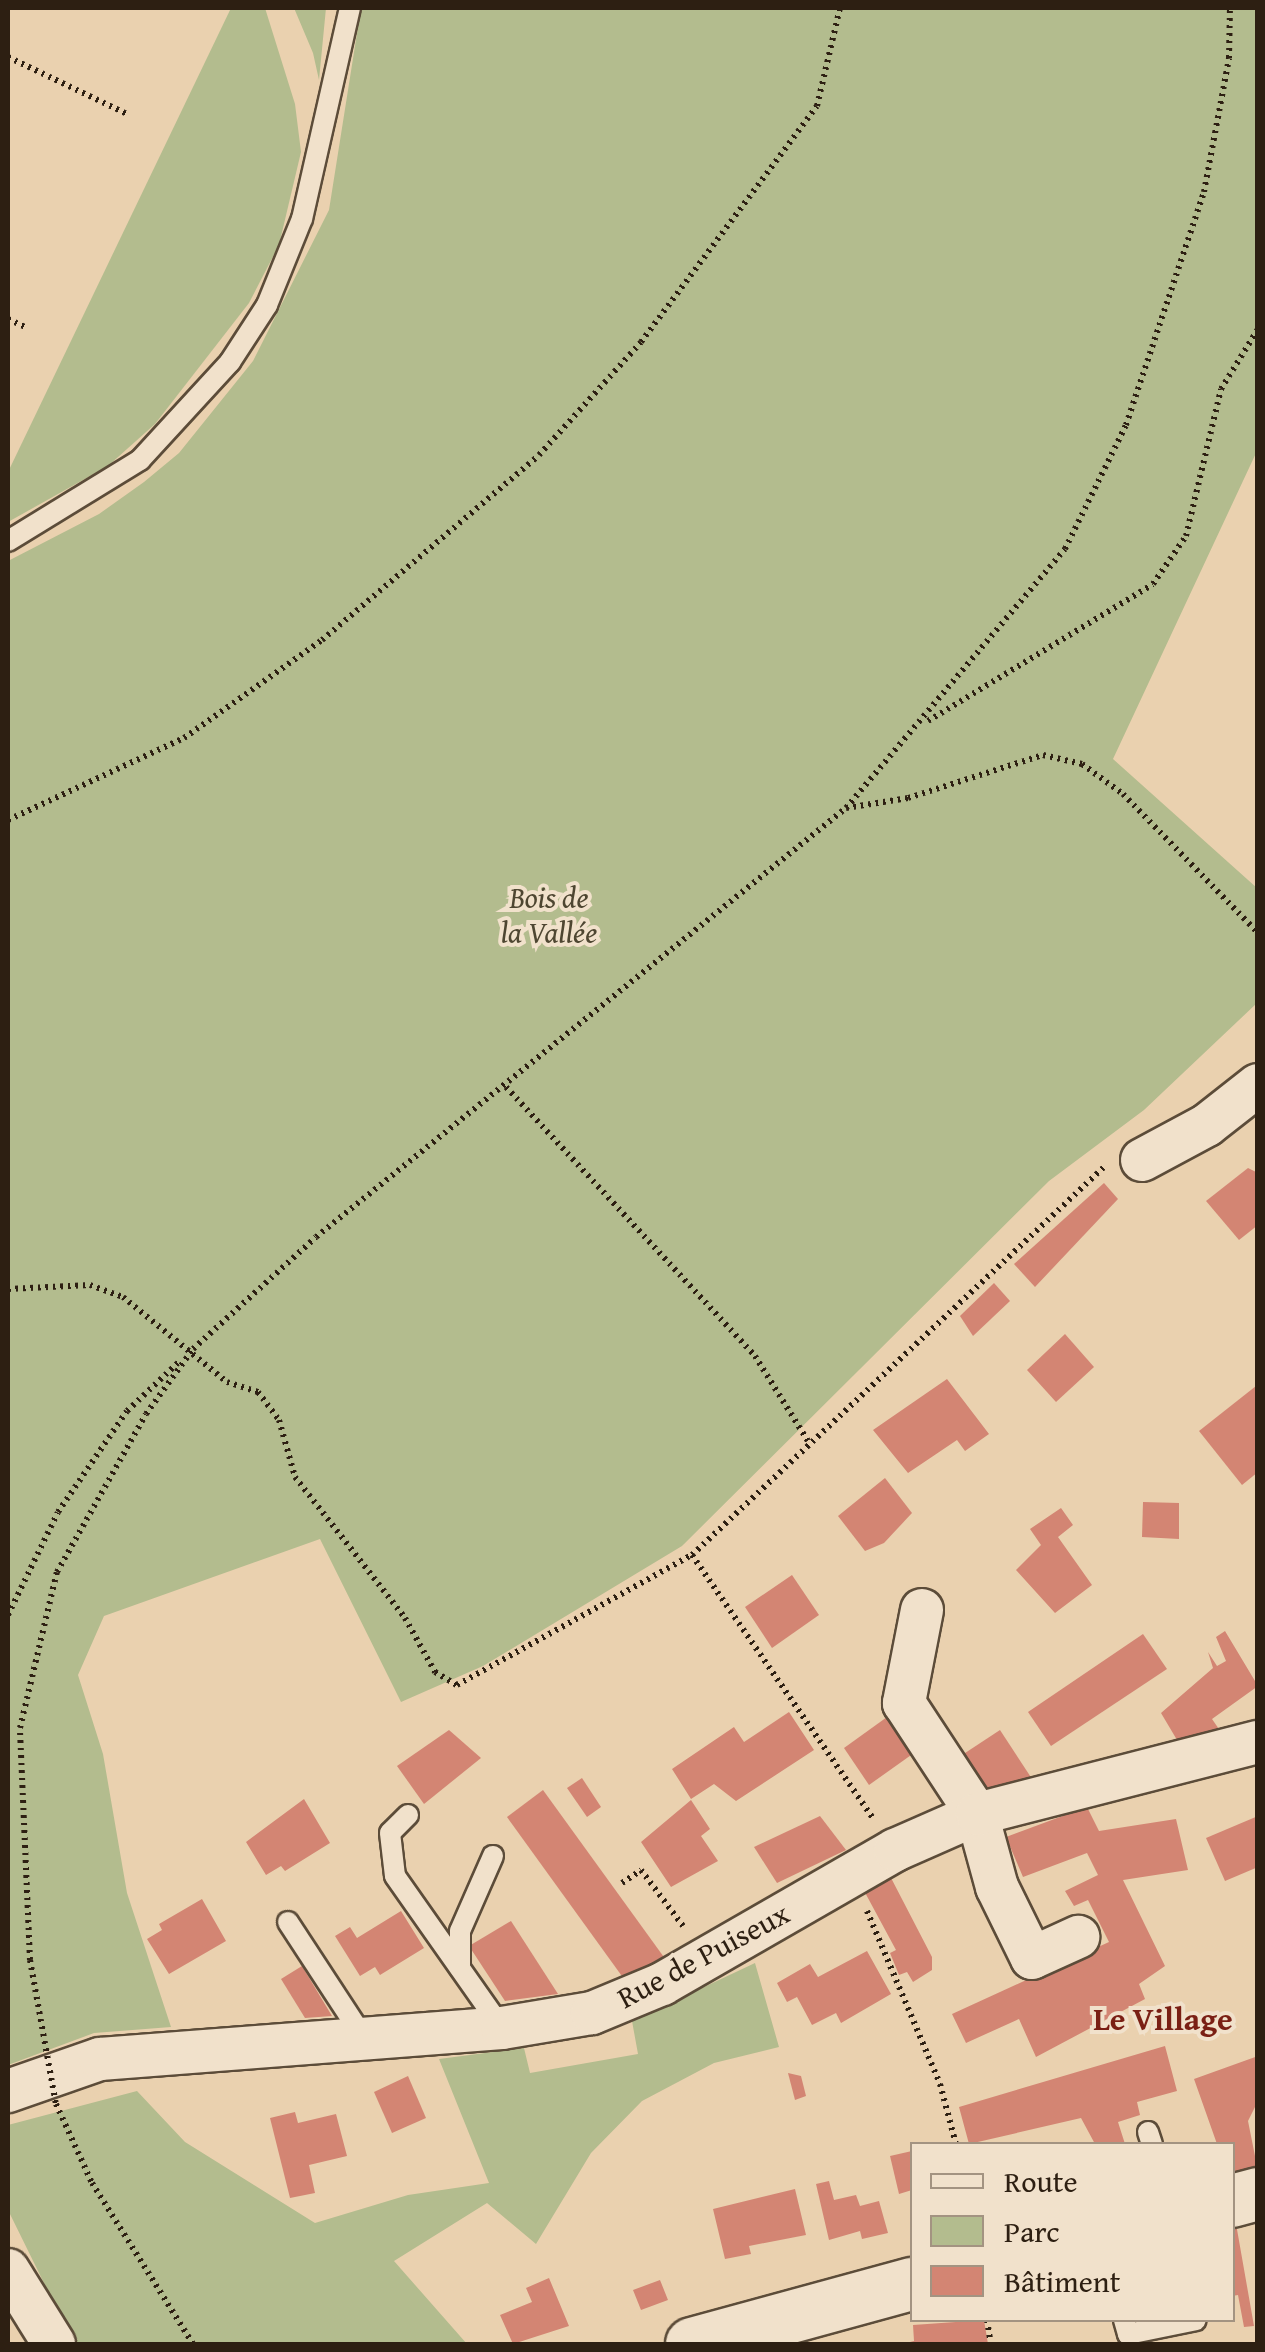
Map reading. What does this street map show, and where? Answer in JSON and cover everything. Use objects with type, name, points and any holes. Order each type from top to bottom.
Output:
[{"type":"street","points":[[1142,1160],[1207,1125],[1258,1085]]},
{"type":"street","points":[[922,1610],[904,1703],[977,1814],[997,1887],[1032,1958],[1078,1937]]},
{"type":"street","name":"Rue de Puiseux","points":[[8,2092],[100,2059],[502,2028],[592,2012],[707,1958],[894,1850],[977,1814],[1258,1742]]},
{"type":"street","points":[[8,2270],[54,2344]]},
{"type":"street","points":[[692,2344],[910,2285]]},
{"type":"lane","points":[[8,541],[140,460],[230,362],[267,306],[302,219],[350,8]]},
{"type":"lane","points":[[408,1815],[390,1834],[395,1876],[502,2028]]},
{"type":"lane","points":[[460,1968],[460,1932],[493,1856]]},
{"type":"lane","points":[[288,1922],[364,2038]]},
{"type":"lane","points":[[1125,2322],[1128,2334],[1186,2322]]},
{"type":"path","points":[[8,820],[184,738],[322,640],[539,454],[642,342],[817,106],[840,8]]},
{"type":"path","points":[[8,1615],[58,1512],[117,1426],[192,1349],[316,1237],[846,808],[920,726],[1064,549],[1126,424],[1204,192],[1229,58],[1230,8]]},
{"type":"path","points":[[8,57],[130,115]]},
{"type":"path","points":[[8,319],[27,328]]},
{"type":"path","points":[[920,726],[1153,584],[1186,536],[1221,389],[1258,329]]},
{"type":"path","points":[[846,808],[908,798],[1043,755],[1082,764],[1123,794],[1258,933]]},
{"type":"path","points":[[506,1087],[755,1356],[808,1441]]},
{"type":"path","points":[[8,1289],[90,1285],[123,1297],[192,1349],[227,1382],[258,1392],[279,1420],[295,1477],[405,1618],[435,1672],[457,1684],[692,1555],[1080,1184],[1111,1162],[1142,1160]]},
{"type":"path","points":[[192,1349],[146,1414],[58,1572],[20,1728],[30,1960],[56,2104],[92,2183],[194,2344]]},
{"type":"path","points":[[692,1555],[894,1850]]},
{"type":"path","points":[[622,1884],[641,1870],[707,1958]]},
{"type":"path","points":[[852,1872],[940,2084],[955,2142]]},
{"type":"green space","points":[[231,8],[265,8],[295,104],[301,152],[279,245],[249,303],[155,424],[108,466],[8,522],[8,472]]},
{"type":"green space","points":[[294,8],[326,8],[319,80],[313,53]]},
{"type":"green space","name":"Bois de la Vallée","points":[[361,8],[1257,8],[1257,451],[1113,759],[1257,888],[1257,1003],[1144,1110],[1049,1181],[682,1546],[483,1666],[401,1702],[320,1539],[104,1616],[78,1675],[103,1754],[127,1893],[171,2027],[94,2033],[8,2065],[8,561],[99,514],[144,482],[179,453],[253,361],[329,210]]},
{"type":"green space","points":[[755,1963],[779,2047],[714,2063],[642,2101],[591,2153],[536,2244],[487,2203],[394,2261],[467,2344],[74,2344],[8,2210],[8,2125],[137,2091],[185,2142],[315,2223],[408,2195],[489,2183],[439,2059],[524,2048],[530,2073],[638,2054],[632,2021]]},
{"type":"building","points":[[1248,1168],[1258,1173],[1258,1225],[1239,1240],[1206,1201]]},
{"type":"building","points":[[1104,1183],[1118,1199],[1035,1287],[1014,1264]]},
{"type":"building","points":[[994,1283],[1010,1301],[973,1336],[960,1316]]},
{"type":"building","points":[[1065,1334],[1094,1367],[1056,1402],[1027,1370]]},
{"type":"building","points":[[947,1379],[989,1434],[965,1451],[957,1440],[908,1473],[873,1430]]},
{"type":"building","points":[[1256,1386],[1258,1472],[1242,1485],[1199,1431]]},
{"type":"building","points":[[885,1478],[912,1513],[884,1543],[865,1551],[838,1516]]},
{"type":"building","points":[[1143,1502],[1179,1503],[1179,1539],[1142,1537]]},
{"type":"building","points":[[1061,1508],[1073,1525],[1058,1537],[1092,1585],[1055,1613],[1016,1570],[1041,1545],[1030,1529]]},
{"type":"building","points":[[792,1575],[819,1615],[772,1648],[745,1607]]},
{"type":"building","points":[[1225,1631],[1258,1686],[1212,1719],[1223,1735],[1180,1745],[1161,1713],[1213,1668],[1208,1652],[1217,1666],[1226,1661],[1216,1637]]},
{"type":"building","points":[[1143,1634],[1167,1669],[1051,1746],[1028,1712]]},
{"type":"building","points":[[789,1712],[814,1750],[736,1801],[714,1784],[691,1799],[672,1769],[734,1727],[744,1742]]},
{"type":"building","points":[[894,1712],[921,1748],[869,1785],[844,1748]]},
{"type":"building","points":[[449,1730],[481,1758],[424,1804],[397,1766]]},
{"type":"building","points":[[1000,1730],[1036,1785],[987,1795],[959,1757]]},
{"type":"building","points":[[582,1778],[601,1807],[587,1817],[567,1788]]},
{"type":"building","points":[[543,1790],[666,1960],[624,1979],[507,1817]]},
{"type":"building","points":[[304,1799],[330,1843],[285,1871],[281,1866],[266,1875],[246,1842]]},
{"type":"building","points":[[691,1800],[710,1829],[701,1836],[718,1861],[671,1887],[641,1842]]},
{"type":"building","points":[[1087,1807],[1099,1831],[1176,1819],[1188,1870],[1123,1880],[1165,1966],[1139,1984],[1145,1999],[1036,2057],[1019,2019],[966,2043],[952,2014],[1109,1942],[1088,1900],[1074,1906],[1065,1891],[1098,1875],[1087,1853],[1023,1877],[1006,1837]]},
{"type":"building","points":[[820,1816],[846,1850],[777,1883],[754,1847]]},
{"type":"building","points":[[1258,1816],[1258,1867],[1225,1881],[1206,1838]]},
{"type":"building","points":[[889,1874],[932,1957],[932,1970],[913,1982],[907,1972],[899,1975],[890,1953],[896,1950],[862,1887]]},
{"type":"building","points":[[202,1899],[226,1941],[169,1974],[147,1939],[162,1930],[159,1924]]},
{"type":"building","points":[[401,1911],[424,1948],[380,1975],[375,1967],[360,1976],[335,1936],[350,1927],[357,1938]]},
{"type":"building","points":[[511,1921],[558,1994],[505,2001],[469,1946]]},
{"type":"building","points":[[867,1951],[891,1994],[841,2023],[836,2013],[812,2025],[797,1997],[787,2002],[777,1983],[810,1964],[818,1977]]},
{"type":"building","points":[[302,1966],[332,2016],[305,2018],[281,1979]]},
{"type":"building","points":[[1165,2046],[1177,2091],[1137,2102],[1140,2115],[1118,2122],[1124,2142],[1094,2142],[1081,2118],[968,2142],[959,2107]]},
{"type":"building","points":[[1258,2056],[1258,2101],[1248,2121],[1258,2171],[1235,2177],[1235,2142],[1216,2142],[1194,2079]]},
{"type":"building","points":[[788,2073],[801,2076],[806,2096],[795,2100]]},
{"type":"building","points":[[408,2076],[426,2118],[392,2133],[374,2092]]},
{"type":"building","points":[[295,2112],[298,2123],[336,2114],[347,2156],[309,2165],[315,2193],[290,2198],[270,2118]]},
{"type":"building","points":[[910,2151],[910,2191],[899,2194],[890,2156]]},
{"type":"building","points":[[829,2181],[834,2200],[856,2195],[860,2206],[879,2201],[888,2233],[862,2239],[860,2231],[829,2240],[816,2184]]},
{"type":"building","points":[[795,2189],[806,2235],[749,2246],[751,2254],[725,2259],[713,2209]]},
{"type":"building","points":[[1235,2218],[1254,2326],[1244,2327],[1238,2295],[1235,2296]]},
{"type":"building","points":[[549,2278],[569,2326],[513,2344],[500,2315],[532,2302],[526,2288]]},
{"type":"building","points":[[660,2280],[668,2300],[641,2310],[633,2290]]},
{"type":"building","points":[[984,2322],[988,2344],[902,2344],[914,2341],[913,2325]]},
{"type":"district","name":"Le Village","points":[[1163,2019]]}]
